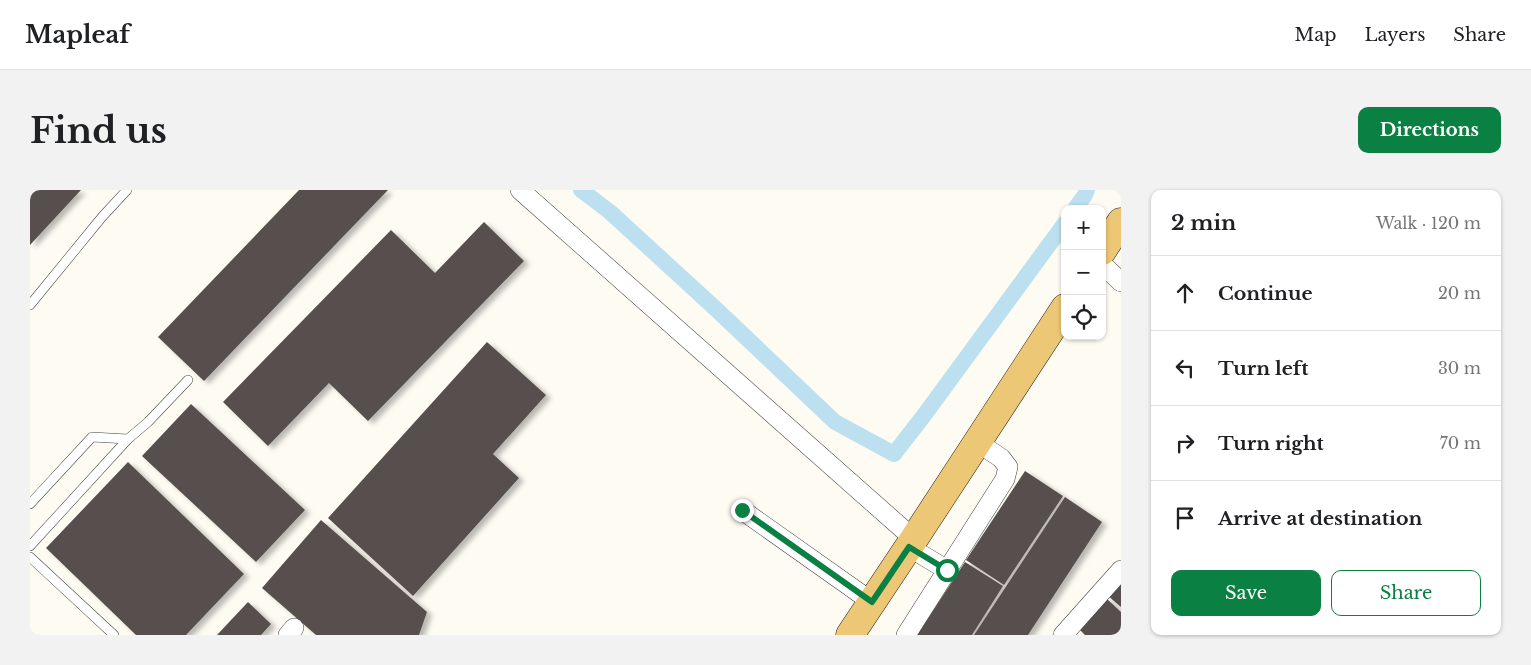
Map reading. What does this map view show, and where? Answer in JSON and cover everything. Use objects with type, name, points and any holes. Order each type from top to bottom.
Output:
[{"type":"main road","points":[[1103,250],[1121,222]]},
{"type":"main road","points":[[850,635],[1061,314]]},
{"type":"street","points":[[520,190],[912,543],[947,570]]},
{"type":"street","points":[[1106,268],[1121,282]]},
{"type":"street","points":[[906,635],[1005,479],[1008,467],[1001,458],[977,442]]},
{"type":"street","points":[[742,510],[872,602]]},
{"type":"street","points":[[1068,633],[1121,570]]},
{"type":"lane","points":[[30,305],[102,217],[127,190]]},
{"type":"lane","points":[[30,546],[128,439],[148,422],[188,380]]},
{"type":"lane","points":[[30,504],[92,437],[128,439]]},
{"type":"lane","points":[[30,557],[114,635]]},
{"type":"building","points":[[30,190],[81,190],[30,245]]},
{"type":"building","points":[[299,190],[388,190],[204,381],[158,337]]},
{"type":"building","points":[[484,222],[524,261],[368,421],[329,383],[268,446],[223,402],[391,230],[435,273]]},
{"type":"building","points":[[487,342],[546,395],[493,454],[519,478],[413,596],[328,518]]},
{"type":"building","points":[[191,404],[305,510],[256,562],[142,456]]},
{"type":"building","points":[[128,462],[244,574],[186,635],[136,635],[46,548]]},
{"type":"building","points":[[1025,471],[1063,496],[1004,585],[966,560]]},
{"type":"building","points":[[1065,497],[1102,522],[1028,635],[974,635]]},
{"type":"building","points":[[321,520],[427,612],[419,635],[316,635],[262,588]]},
{"type":"building","points":[[965,562],[1003,586],[972,635],[917,635]]},
{"type":"building","points":[[1121,580],[1121,607],[1107,595]]},
{"type":"building","points":[[1106,598],[1121,612],[1121,635],[1085,635],[1078,628]]},
{"type":"building","points":[[248,602],[271,624],[261,635],[217,635]]},
{"type":"waterway","points":[[581,190],[610,212],[835,422],[894,454],[1061,228]]},
{"type":"waterway","points":[[1078,205],[1087,190]]},
{"type":"route","points":[[742,510],[872,602],[909,547],[947,570]]}]
